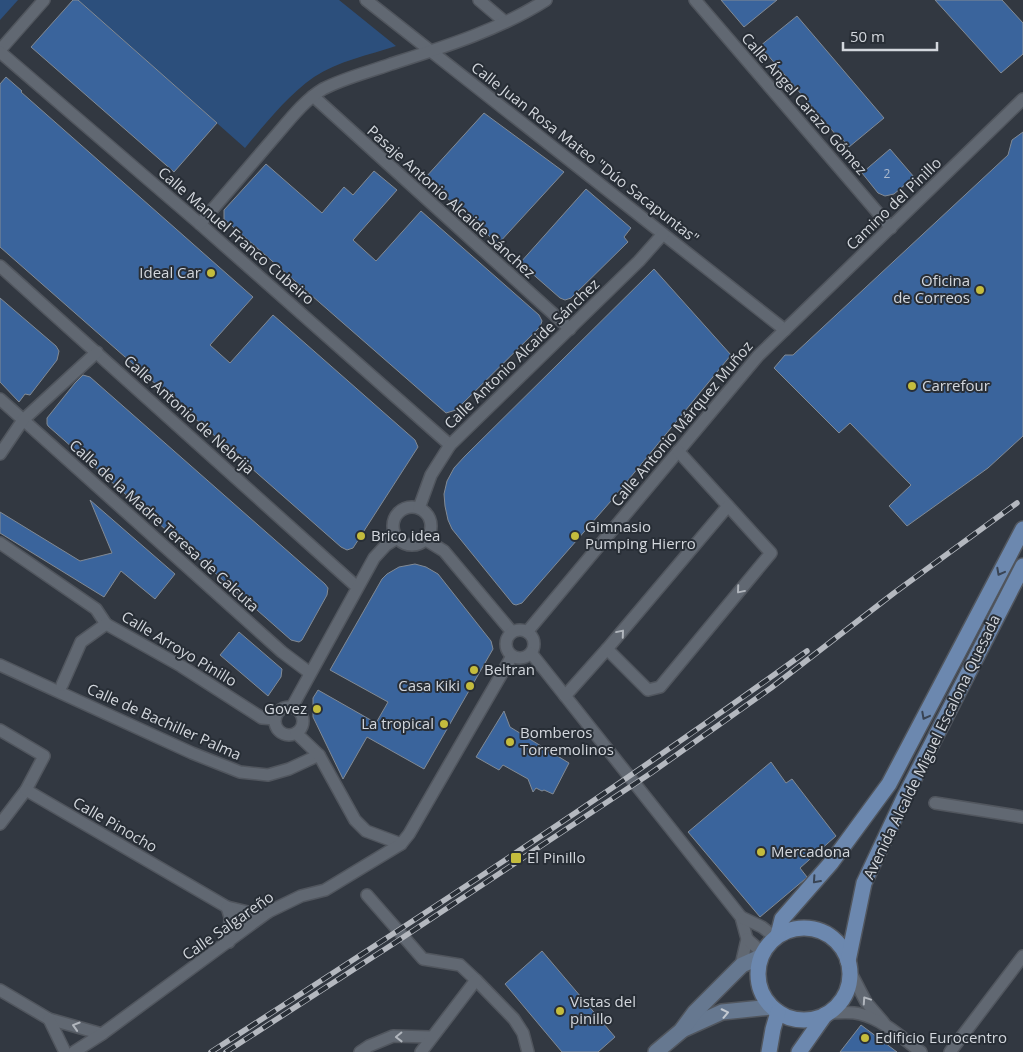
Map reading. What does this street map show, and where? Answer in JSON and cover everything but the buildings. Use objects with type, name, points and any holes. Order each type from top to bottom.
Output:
[{"type":"main road","name":"Avenida Alcalde Miguel Escalona Quesada","points":[[777,936],[782,919],[831,863],[889,784],[1023,529]]},
{"type":"main road","name":"Avenida Alcalde Miguel Escalona Quesada","points":[[849,966],[864,883],[904,798],[1023,566]]},
{"type":"main road","points":[[799,1052],[827,1014],[838,1005],[845,995],[849,983],[849,966],[842,948],[833,937],[820,930],[806,927],[791,929],[777,936],[767,945],[757,970],[758,984],[763,996],[775,1010],[790,1018],[814,1019],[827,1014]]},
{"type":"main road","points":[[656,1052],[681,1031],[695,1012],[741,966],[762,955]]},
{"type":"main road","points":[[681,1031],[722,1012],[775,1010]]},
{"type":"main road","points":[[769,1052],[775,1010]]},
{"type":"street","points":[[0,51],[44,0]]},
{"type":"street","name":"Calle Juan Rosa Mateo \"Dúo Sacapuntas\"","points":[[366,0],[785,330]]},
{"type":"street","points":[[480,0],[505,22]]},
{"type":"street","points":[[200,224],[294,115],[313,96],[339,82],[431,51],[505,22],[524,14],[546,0]]},
{"type":"street","name":"Calle Ángel Carazo Gómez","points":[[695,0],[891,228]]},
{"type":"street","name":"Calle Manuel Franco Cubeiro","points":[[0,51],[200,224],[450,445]]},
{"type":"street","name":"Pasaje Antonio Alcaide Sánchez","points":[[313,96],[570,329]]},
{"type":"street","name":"Camino del Pinillo","points":[[785,330],[1023,99]]},
{"type":"street","name":"Calle Antonio Alcaide Sánchez","points":[[420,508],[431,475],[450,445],[640,261],[663,234]]},
{"type":"street","name":"Calle Antonio de Nebrija","points":[[0,266],[357,587]]},
{"type":"street","name":"Calle Antonio Márquez Muñoz","points":[[527,632],[758,356],[785,330]]},
{"type":"street","points":[[0,454],[23,420],[97,352]]},
{"type":"street","name":"Calle de la Madre Teresa de Calcuta","points":[[0,399],[282,652],[310,673]]},
{"type":"street","points":[[607,649],[648,690],[660,687],[771,553],[678,451]]},
{"type":"street","points":[[413,506],[420,508],[429,516],[432,528],[426,540],[421,544],[409,545],[397,538],[393,527],[396,515],[406,508],[413,506]]},
{"type":"street","points":[[565,696],[728,506]]},
{"type":"street","points":[[292,707],[374,558],[386,545],[397,538]]},
{"type":"street","points":[[426,540],[444,551],[512,632]]},
{"type":"street","name":"Calle Arroyo Pinillo","points":[[0,543],[96,609],[106,624],[181,666],[262,718],[275,718]]},
{"type":"street","points":[[62,685],[80,642],[106,624]]},
{"type":"street","points":[[520,630],[527,632],[533,639],[531,653],[524,658],[512,656],[508,653],[505,644],[508,635],[520,630]]},
{"type":"street","points":[[531,653],[741,918],[747,939],[762,955]]},
{"type":"street","name":"Calle Salgareño","points":[[74,1052],[102,1034],[268,912],[301,896],[325,890],[401,844],[413,827],[512,656]]},
{"type":"street","name":"Calle de Bachiller Palma","points":[[0,665],[184,749],[240,772],[268,775],[289,769],[319,755]]},
{"type":"street","points":[[292,707],[300,712],[302,726],[292,735],[283,734],[276,728],[275,718],[279,710],[292,707]]},
{"type":"street","points":[[0,730],[44,756],[26,790],[0,824]]},
{"type":"street","points":[[296,733],[319,755],[355,820],[366,831],[401,844]]},
{"type":"street","name":"Calle Pinocho","points":[[26,790],[226,907],[252,913],[268,912]]},
{"type":"street","points":[[935,803],[1023,817]]},
{"type":"street","points":[[367,895],[423,959],[460,965],[476,980],[514,1019],[523,1033],[528,1052]]},
{"type":"street","points":[[226,907],[230,918],[229,942]]},
{"type":"street","points":[[741,918],[777,936]]},
{"type":"street","points":[[741,966],[747,939]]},
{"type":"street","points":[[950,1052],[1023,956]]},
{"type":"street","points":[[849,966],[866,1002],[887,1026],[921,1052]]},
{"type":"street","points":[[421,1052],[476,980]]},
{"type":"street","points":[[0,990],[49,1018],[102,1034]]},
{"type":"street","points":[[827,1014],[859,1014],[887,1026]]},
{"type":"street","points":[[49,1018],[65,1052]]},
{"type":"street","points":[[370,1050],[393,1036],[431,1037]]},
{"type":"shaded area","points":[[0,0],[18,0],[0,20]]},
{"type":"shaded area","points":[[78,0],[339,0],[396,46],[343,63],[314,77],[286,101],[245,148]]},
{"type":"railway","points":[[226,1052],[651,773],[771,688],[894,593],[1017,503]]},
{"type":"railway","points":[[211,1052],[586,806],[807,651]]},
{"type":"place","name":"Ideal Car","points":[[211,273]]},
{"type":"place","name":"Oficina de Correos","points":[[980,290]]},
{"type":"place","name":"Carrefour","points":[[912,386]]},
{"type":"place","name":"Brico idea","points":[[361,536]]},
{"type":"place","name":"Gimnasio Pumping Hierro","points":[[575,536]]},
{"type":"place","name":"Beltran","points":[[474,670]]},
{"type":"place","name":"Casa Kiki","points":[[470,686]]},
{"type":"place","name":"Govez","points":[[317,709]]},
{"type":"place","name":"La tropical","points":[[444,724]]},
{"type":"place","name":"Bomberos Torremolinos","points":[[510,742]]},
{"type":"place","name":"Mercadona","points":[[761,852]]},
{"type":"place","name":"El Pinillo","points":[[516,858]]},
{"type":"place","name":"Vistas del pinillo","points":[[560,1011]]},
{"type":"place","name":"Edificio Eurocentro","points":[[865,1038]]}]
